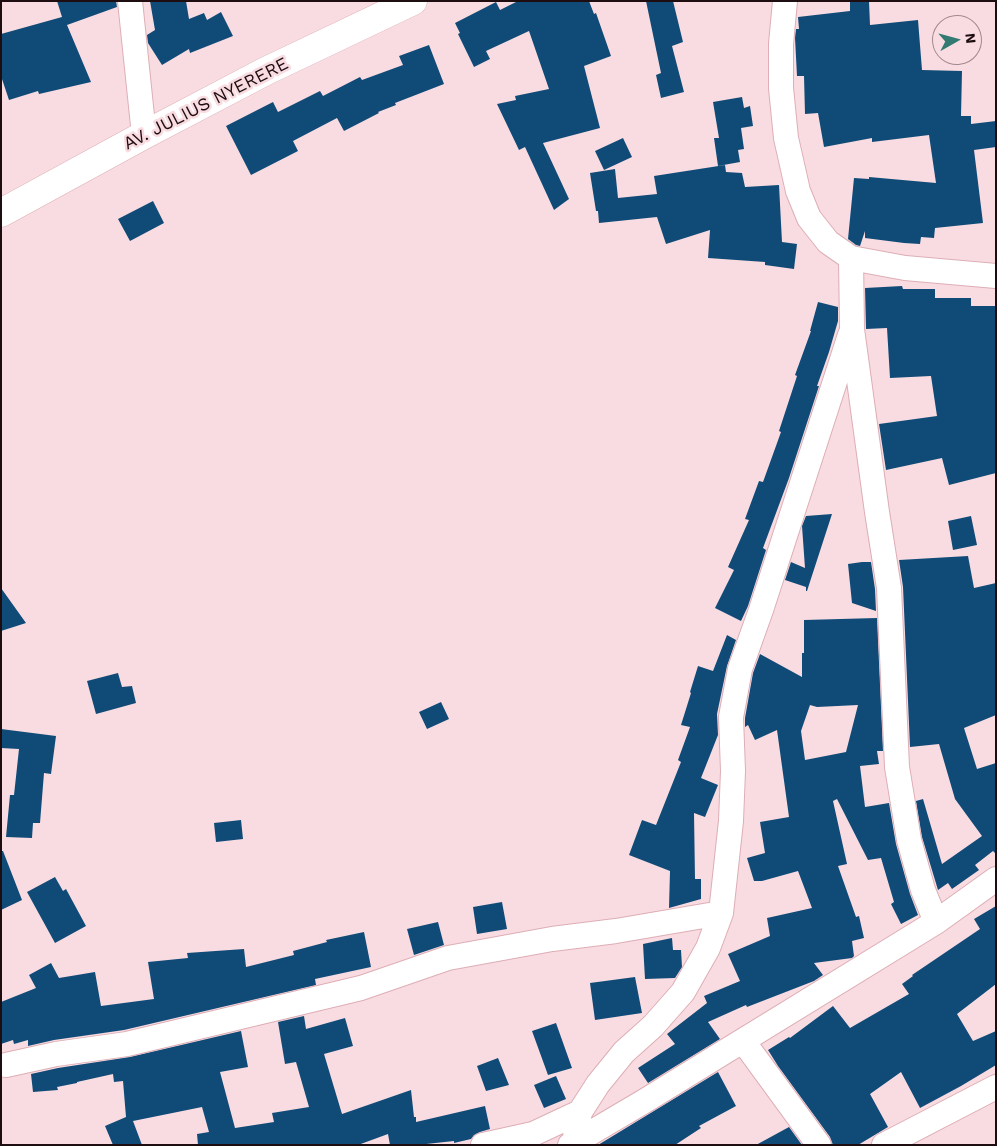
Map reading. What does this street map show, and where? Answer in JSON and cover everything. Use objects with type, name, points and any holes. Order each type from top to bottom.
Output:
[{"type":"main road","name":"AV. JULIUS NYERERE","points":[[1,213],[266,71],[414,1]]},
{"type":"street","points":[[130,1],[144,135]]},
{"type":"street","points":[[785,1],[781,44],[786,138],[798,191],[809,218],[828,242],[851,258],[905,268],[996,276]]},
{"type":"street","points":[[851,258],[852,329],[889,588],[896,767],[909,840],[923,890],[936,922]]},
{"type":"street","points":[[572,1143],[580,1112],[598,1084],[624,1052],[653,1026],[683,992],[708,948],[721,913],[731,821],[733,771],[731,717],[740,668],[761,610],[852,329]]},
{"type":"street","points":[[572,1143],[743,1041],[936,922],[996,879]]},
{"type":"street","points":[[6,1065],[56,1054],[127,1044],[361,988],[448,958],[552,939],[616,931],[721,913]]},
{"type":"street","points":[[743,1041],[819,1145]]},
{"type":"street","points":[[884,1145],[996,1087]]},
{"type":"street","points":[[483,1145],[533,1134],[580,1112]]},
{"type":"building","points":[[57,1],[116,1],[117,7],[67,25],[91,82],[39,94],[38,91],[9,100],[1,76],[1,34],[62,17]]},
{"type":"building","points":[[150,1],[186,1],[189,19],[204,13],[207,20],[221,12],[233,36],[190,53],[189,49],[162,65],[148,43],[147,35],[155,30]]},
{"type":"building","points":[[518,1],[589,1],[594,14],[596,13],[611,56],[584,66],[600,128],[543,143],[569,199],[554,210],[525,147],[519,150],[497,104],[516,100],[515,96],[549,89],[529,31],[486,51],[490,59],[474,67],[458,34],[460,33],[455,23],[496,2],[500,10]]},
{"type":"building","points":[[646,1],[673,1],[683,42],[672,46],[684,92],[661,98],[656,75],[661,73]]},
{"type":"building","points":[[850,1],[869,1],[870,25],[918,20],[922,70],[962,71],[961,116],[971,116],[971,124],[996,121],[996,147],[974,150],[983,223],[935,228],[934,238],[921,237],[920,244],[865,238],[865,231],[860,246],[848,239],[854,178],[869,179],[869,177],[936,183],[929,135],[872,142],[872,138],[824,147],[818,113],[805,114],[804,76],[797,76],[795,38],[796,29],[799,29],[798,17],[850,11]]},
{"type":"building","points":[[429,45],[444,84],[395,103],[396,105],[378,112],[344,131],[337,118],[293,141],[298,151],[251,175],[226,126],[273,102],[278,112],[320,91],[323,96],[360,77],[362,80],[403,65],[399,56]]},
{"type":"building","points":[[742,97],[744,108],[750,106],[753,126],[741,128],[744,149],[738,150],[740,162],[718,166],[714,138],[719,138],[713,102]]},
{"type":"building","points":[[623,138],[632,157],[604,170],[595,151]]},
{"type":"building","points":[[725,165],[726,172],[742,173],[745,187],[779,185],[782,242],[797,244],[794,269],[765,265],[765,262],[708,258],[710,230],[666,244],[657,217],[599,223],[590,173],[615,169],[618,198],[657,194],[654,176]]},
{"type":"building","points":[[153,201],[164,223],[130,241],[118,219]]},
{"type":"building","points":[[902,286],[903,289],[935,289],[935,298],[971,298],[971,306],[996,306],[996,473],[949,485],[942,458],[886,470],[879,424],[937,416],[931,376],[890,378],[887,328],[866,329],[865,288]]},
{"type":"building","points":[[818,302],[838,307],[838,321],[789,478],[763,548],[766,550],[748,606],[741,621],[715,608],[734,570],[728,567],[749,520],[745,519],[759,481],[763,482],[781,432],[779,431],[797,376],[795,375],[811,331]]},
{"type":"building","points":[[832,514],[806,591],[806,587],[785,580],[791,562],[805,568],[802,526],[806,516]]},
{"type":"building","points":[[971,516],[977,545],[953,550],[948,521]]},
{"type":"building","points":[[968,556],[974,588],[996,583],[996,715],[964,728],[977,769],[996,763],[996,854],[993,851],[975,865],[979,870],[952,889],[948,883],[938,890],[922,837],[916,801],[923,799],[942,864],[982,836],[955,799],[939,744],[910,747],[903,587],[899,560]]},
{"type":"building","points":[[871,562],[876,611],[852,603],[848,564]]},
{"type":"building","points":[[1,588],[26,623],[1,631]]},
{"type":"building","points":[[877,618],[883,751],[877,751],[879,764],[860,766],[865,807],[889,803],[896,844],[918,915],[901,924],[891,904],[894,902],[881,858],[868,860],[837,799],[833,801],[847,864],[838,866],[856,917],[859,916],[864,938],[852,941],[854,956],[852,958],[814,963],[823,975],[814,981],[747,1007],[746,1005],[708,1022],[720,1039],[648,1083],[638,1068],[675,1044],[667,1034],[707,1003],[704,996],[740,981],[728,954],[770,936],[767,918],[812,908],[798,871],[762,881],[754,881],[747,858],[765,853],[760,822],[789,817],[777,730],[755,740],[748,725],[745,727],[753,673],[760,654],[802,677],[804,620]],"holes":[[[810,705],[817,707],[858,705],[846,752],[805,760],[801,731]]]},
{"type":"building","points":[[727,635],[736,640],[727,666],[717,714],[718,735],[701,778],[718,785],[705,817],[694,813],[695,879],[701,879],[701,899],[669,908],[670,871],[629,855],[642,820],[656,825],[681,762],[678,760],[690,727],[681,725],[698,666],[713,671]]},
{"type":"building","points":[[118,673],[122,687],[132,686],[136,703],[96,714],[87,681]]},
{"type":"building","points":[[441,702],[449,719],[427,729],[419,712]]},
{"type":"building","points":[[1,729],[56,736],[51,774],[44,773],[40,823],[33,823],[32,838],[6,837],[10,795],[14,795],[19,749],[1,748]]},
{"type":"building","points":[[241,820],[243,839],[216,842],[214,823]]},
{"type":"building","points":[[1,851],[3,851],[22,900],[1,910]]},
{"type":"building","points":[[55,877],[63,891],[66,889],[86,926],[55,943],[27,892]]},
{"type":"building","points":[[502,902],[507,929],[477,934],[473,907]]},
{"type":"building","points":[[996,906],[996,984],[957,1014],[973,1041],[996,1031],[996,1065],[920,1108],[901,1072],[870,1094],[888,1127],[858,1145],[833,1145],[830,1137],[768,1050],[790,1038],[833,1006],[850,1028],[909,994],[902,984],[912,975],[980,929],[974,919]]},
{"type":"building","points":[[438,922],[444,945],[414,955],[407,929]]},
{"type":"building","points":[[364,932],[371,967],[315,979],[316,985],[124,1030],[54,1040],[28,1046],[28,1040],[14,1044],[13,1040],[1,1044],[1,1002],[36,988],[29,975],[51,963],[59,978],[95,972],[101,1006],[154,999],[148,962],[188,958],[187,953],[244,949],[246,967],[294,955],[293,951],[327,942],[326,940]]},
{"type":"building","points":[[672,938],[673,950],[681,950],[682,967],[675,978],[645,979],[643,944]]},
{"type":"building","points":[[635,977],[642,1013],[595,1020],[590,983]]},
{"type":"building","points":[[304,1016],[306,1029],[345,1018],[353,1046],[324,1054],[342,1114],[411,1090],[416,1122],[485,1106],[490,1129],[474,1135],[471,1139],[454,1143],[454,1141],[417,1145],[390,1145],[388,1134],[358,1145],[198,1145],[197,1134],[209,1132],[202,1107],[133,1121],[142,1145],[113,1145],[105,1126],[126,1117],[123,1081],[114,1082],[113,1074],[57,1087],[58,1090],[33,1092],[31,1074],[130,1057],[241,1031],[248,1067],[220,1072],[235,1128],[274,1122],[272,1113],[309,1107],[296,1062],[285,1064],[278,1022]]},
{"type":"building","points":[[556,1023],[572,1068],[548,1075],[532,1031]]},
{"type":"building","points":[[498,1058],[509,1085],[486,1091],[477,1066]]},
{"type":"building","points":[[718,1072],[736,1106],[699,1126],[701,1128],[675,1145],[598,1145]]},
{"type":"building","points":[[556,1076],[566,1099],[544,1108],[534,1085]]},
{"type":"building","points":[[789,1127],[802,1145],[756,1145]]}]
